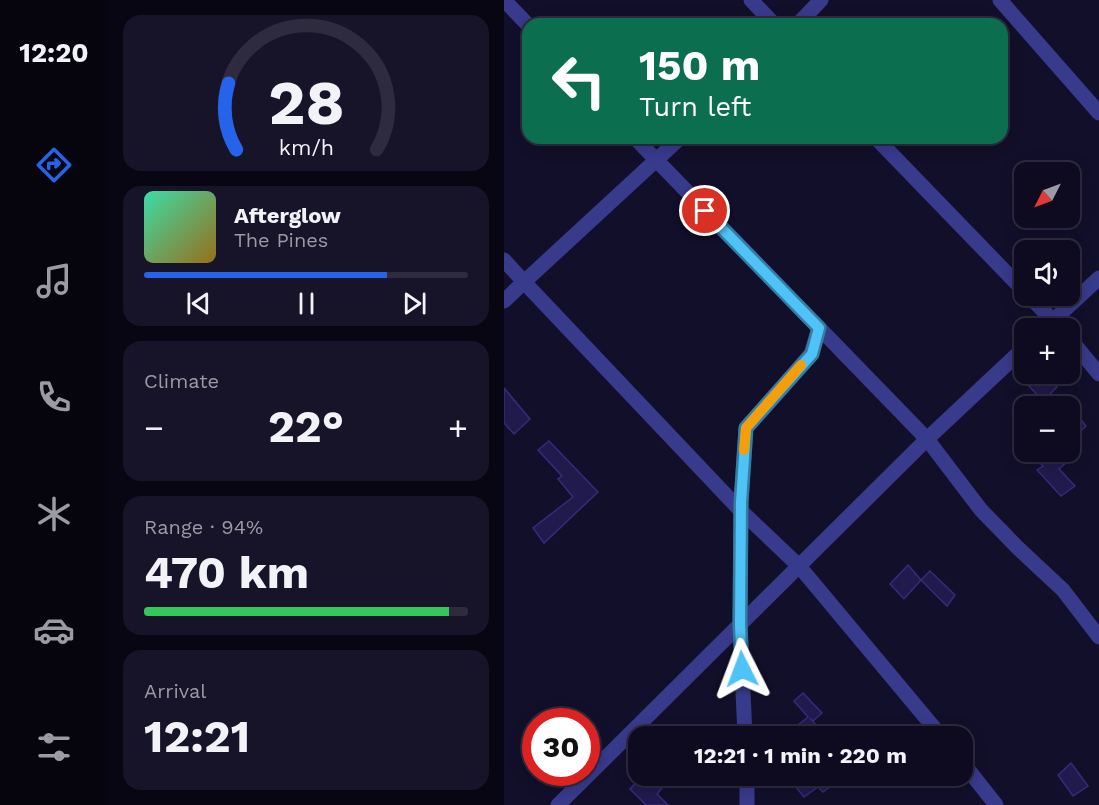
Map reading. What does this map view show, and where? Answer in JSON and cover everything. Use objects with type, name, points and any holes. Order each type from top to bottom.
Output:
[{"type":"street","points":[[504,0],[522,19]]},
{"type":"street","points":[[751,0],[768,18]]},
{"type":"street","points":[[804,18],[821,0]]},
{"type":"street","points":[[1000,0],[1099,112]]},
{"type":"street","points":[[640,144],[927,439],[981,510],[1063,590],[1099,637]]},
{"type":"street","points":[[504,301],[674,144]]},
{"type":"street","points":[[882,144],[1014,281]]},
{"type":"street","points":[[504,260],[741,510],[799,566],[933,726]]},
{"type":"street","points":[[1061,318],[1099,278]]},
{"type":"street","points":[[1037,306],[1047,318]]},
{"type":"street","points":[[745,726],[740,625],[741,510],[746,428],[812,354],[819,328]]},
{"type":"street","points":[[1080,351],[1099,374]]},
{"type":"street","points":[[558,805],[927,439],[1014,357]]},
{"type":"street","points":[[973,776],[996,805]]},
{"type":"street","points":[[747,786],[747,805]]},
{"type":"street","points":[[749,786],[760,805]]},
{"type":"building","points":[[1027,384],[1054,384],[1057,387],[1048,396],[1038,396]]},
{"type":"building","points":[[504,388],[530,419],[514,434],[504,423]]},
{"type":"building","points":[[1080,418],[1086,426],[1080,432]]},
{"type":"building","points":[[549,441],[598,492],[544,543],[533,528],[573,497],[558,479],[562,476],[538,450]]},
{"type":"building","points":[[1039,462],[1067,462],[1059,469],[1075,486],[1061,496],[1037,470],[1043,466]]},
{"type":"building","points":[[908,565],[921,580],[904,599],[890,584]]},
{"type":"building","points":[[930,571],[955,595],[947,606],[921,580]]},
{"type":"building","points":[[803,693],[822,713],[813,721],[810,718],[817,726],[797,726],[808,717],[794,701]]},
{"type":"building","points":[[1071,763],[1088,786],[1073,796],[1058,775]]},
{"type":"building","points":[[633,786],[660,786],[662,788],[657,794],[668,805],[646,805],[630,789]]},
{"type":"building","points":[[795,786],[831,786],[823,792],[818,787],[804,797]]},
{"type":"slow traffic","points":[[744,450],[746,428],[801,365]]},
{"type":"route","points":[[705,211],[819,328],[812,354],[746,428],[741,502],[742,669]]}]
